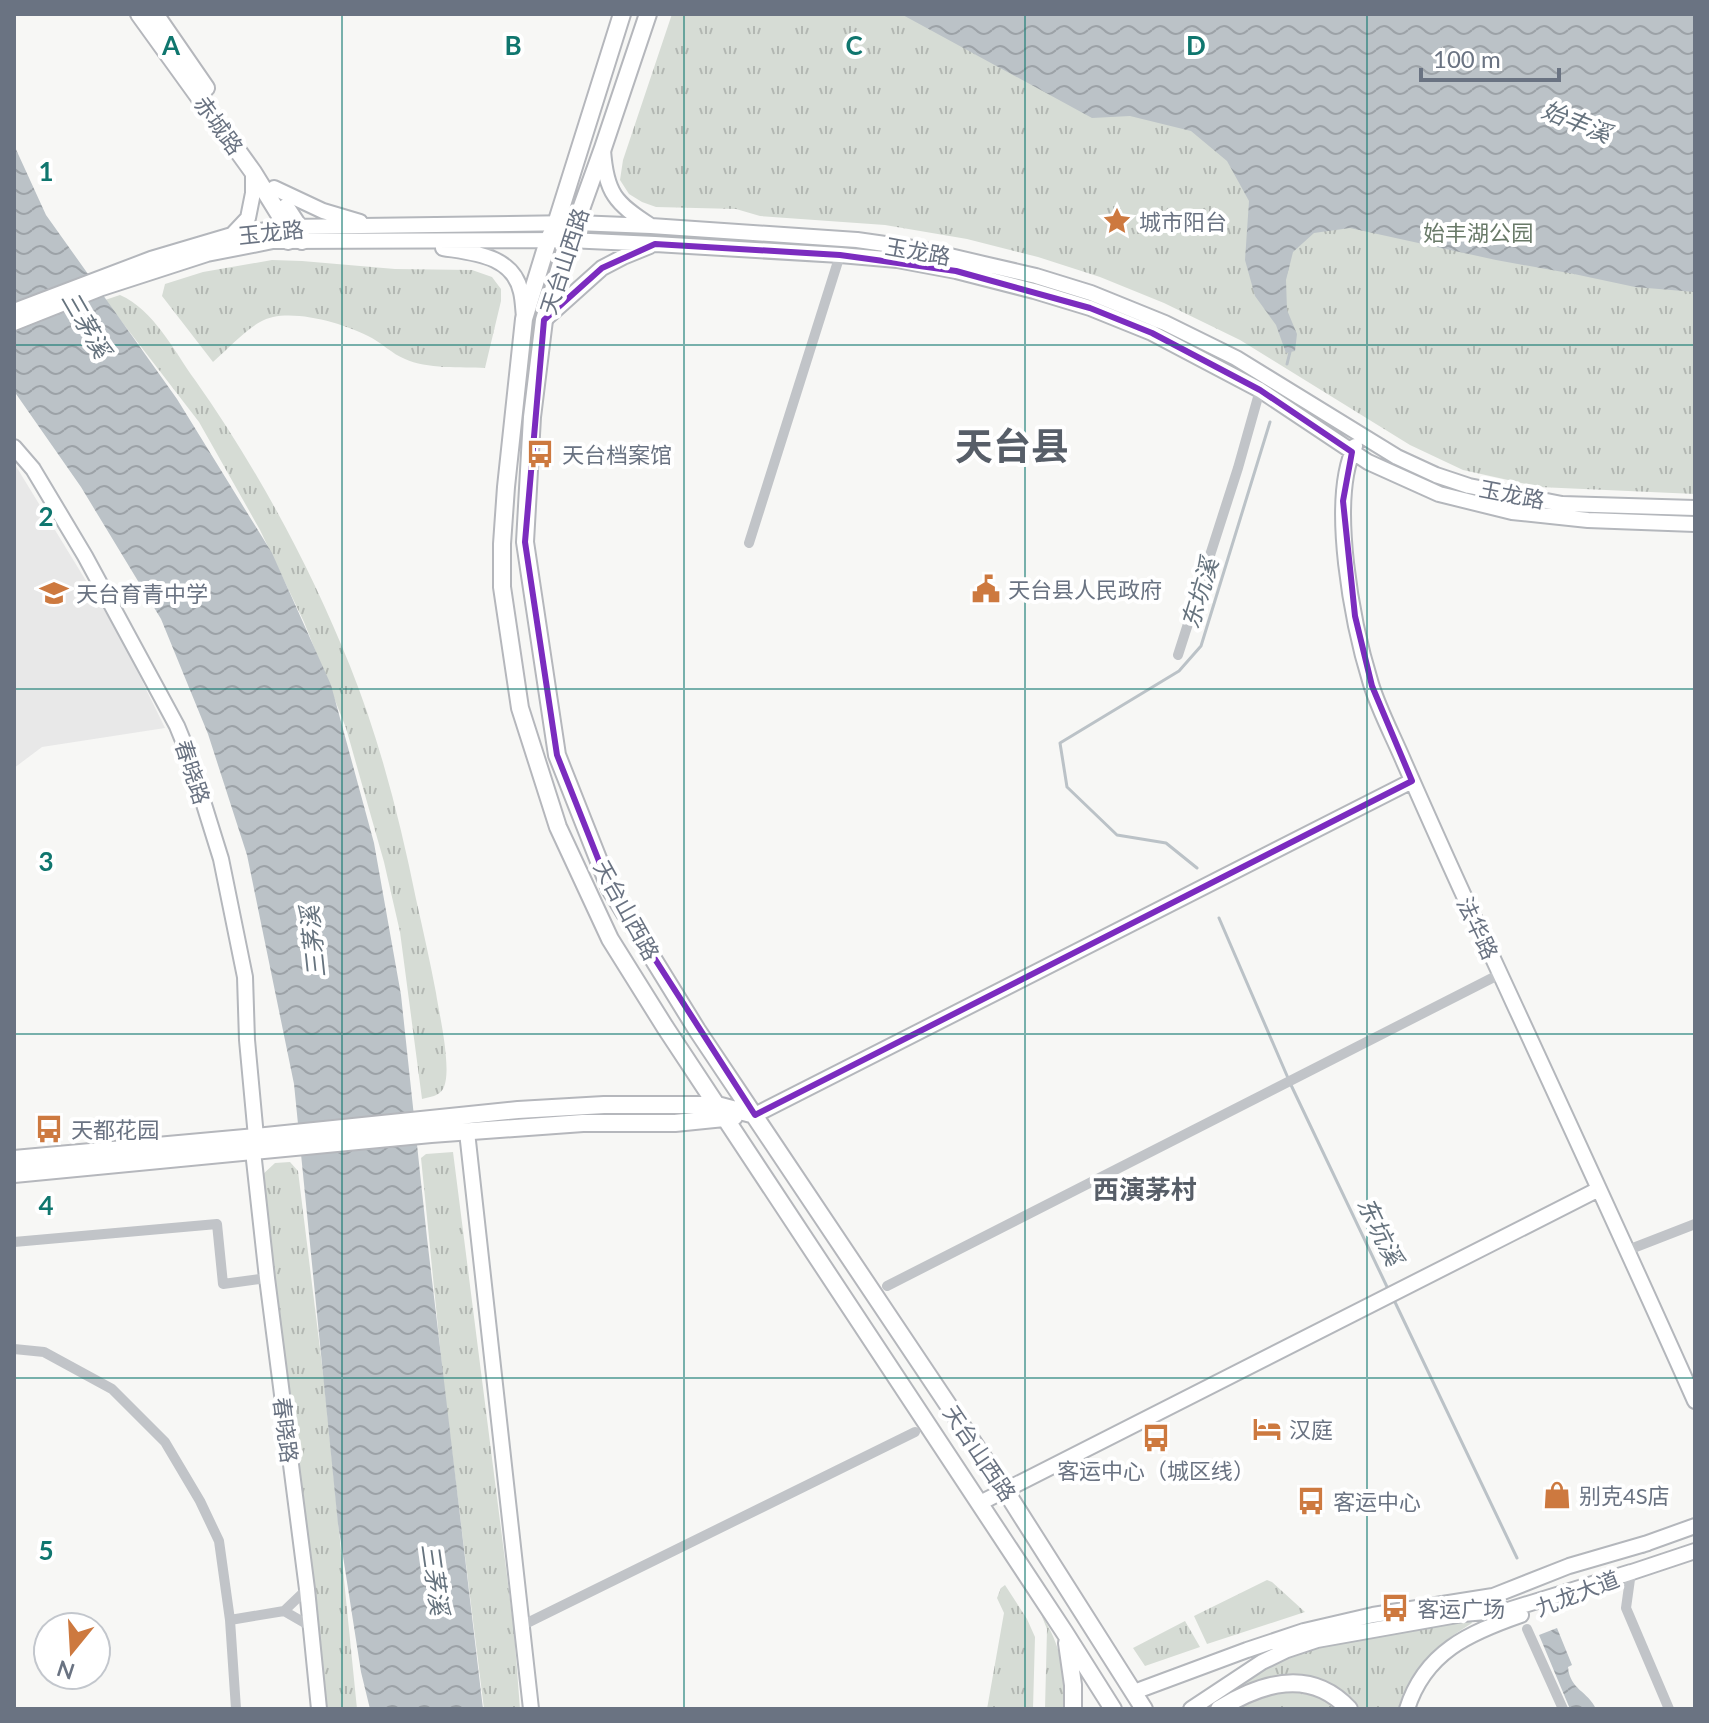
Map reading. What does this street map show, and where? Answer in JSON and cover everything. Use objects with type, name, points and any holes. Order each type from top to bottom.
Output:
[{"type":"main road","name":"赤城路","points":[[139,14],[294,234]]},
{"type":"main road","name":"赤城路","points":[[155,14],[274,188],[294,234]]},
{"type":"main road","name":"天台山西路","points":[[622,14],[524,319],[502,544],[502,587],[520,708],[558,827],[617,950],[1113,1709]]},
{"type":"main road","name":"天台山西路","points":[[648,14],[568,240],[544,320],[532,417],[525,542],[557,755],[610,889],[697,1030],[1005,1490],[1144,1709]]},
{"type":"main road","points":[[603,148],[604,165],[616,200],[651,226]]},
{"type":"main road","points":[[232,235],[248,218],[253,172]]},
{"type":"main road","points":[[274,188],[323,211],[372,225]]},
{"type":"main road","name":"玉龙路","points":[[98,284],[294,234],[372,225],[576,223],[857,240],[920,249],[1036,276],[1091,293],[1165,323],[1236,358],[1397,457],[1469,486],[1562,504],[1695,508]]},
{"type":"main road","name":"玉龙路","points":[[98,284],[151,259],[232,235],[294,234],[403,241],[568,240],[897,260],[1034,291],[1090,308],[1152,333],[1260,390],[1368,462],[1439,494],[1512,512],[1588,520],[1695,524]]},
{"type":"main road","points":[[403,241],[477,253],[495,259],[510,270],[521,288],[524,319]]},
{"type":"main road","points":[[544,320],[602,268],[655,244]]},
{"type":"main road","points":[[14,311],[98,284]]},
{"type":"main road","points":[[14,323],[98,284]]},
{"type":"main road","name":"法华路","points":[[1360,435],[1344,482],[1344,540],[1355,616],[1372,686],[1412,781],[1695,1401]]},
{"type":"main road","name":"春晓路","points":[[14,447],[33,469],[85,556],[177,726],[221,859],[245,977],[254,1144],[267,1278],[307,1589],[319,1709]]},
{"type":"main road","points":[[537,759],[557,755]]},
{"type":"main road","points":[[14,1174],[254,1144],[431,1127],[532,1109],[604,1105],[755,1115],[1412,781]]},
{"type":"main road","points":[[617,950],[640,936]]},
{"type":"main road","points":[[431,1127],[467,1132],[583,1123],[675,1123],[721,1112]]},
{"type":"main road","points":[[467,1132],[531,1709]]},
{"type":"main road","points":[[14,1159],[254,1144]]},
{"type":"main road","points":[[980,1503],[1599,1189]]},
{"type":"main road","points":[[1463,1614],[1695,1526]]},
{"type":"main road","points":[[1134,1692],[1304,1631],[1373,1615],[1493,1596],[1569,1566],[1648,1543]]},
{"type":"main road","name":"九龙大道","points":[[1407,1709],[1422,1675],[1461,1639],[1631,1572],[1695,1551]]},
{"type":"main road","points":[[1191,1709],[1262,1662],[1317,1640],[1463,1614],[1508,1610],[1631,1572]]},
{"type":"main road","points":[[1065,1633],[1073,1685],[1073,1709]]},
{"type":"main road","points":[[1219,1709],[1249,1692],[1290,1682],[1329,1693],[1349,1709]]},
{"type":"street","points":[[749,543],[840,255]]},
{"type":"street","points":[[1178,655],[1260,390]]},
{"type":"street","points":[[887,1286],[1500,974]]},
{"type":"street","points":[[14,1242],[217,1224],[223,1284],[267,1278]]},
{"type":"street","points":[[1628,1250],[1695,1224]]},
{"type":"street","points":[[14,1349],[44,1352],[112,1389],[165,1442],[200,1501],[219,1541],[230,1620],[236,1709]]},
{"type":"street","points":[[521,1626],[915,1432]]},
{"type":"street","points":[[1631,1572],[1626,1608],[1669,1709]]},
{"type":"street","points":[[230,1620],[284,1611],[307,1589]]},
{"type":"street","points":[[284,1611],[310,1626]]},
{"type":"street","points":[[1527,1629],[1563,1709]]},
{"type":"highlighted area","points":[[655,244],[840,255],[956,271],[1090,308],[1152,333],[1260,390],[1352,452],[1343,501],[1355,616],[1372,686],[1412,781],[755,1115],[610,889],[557,755],[525,542],[544,320],[602,268]]},
{"type":"shaded area","name":"天台育青中学","points":[[14,463],[121,638],[165,728],[42,747],[14,768]]},
{"type":"green space","name":"始丰湖公园","points":[[672,14],[1695,14],[1695,494],[1539,487],[1463,470],[1410,445],[1240,340],[1164,303],[1100,277],[1038,257],[967,239],[885,225],[760,216],[736,209],[656,207],[642,202],[629,194],[620,180],[623,160]]},
{"type":"green space","points":[[272,260],[395,269],[472,270],[492,277],[501,289],[501,301],[485,368],[444,367],[414,362],[344,326],[299,316],[271,317],[260,322],[213,362],[162,296],[165,284],[203,272]]},
{"type":"green space","points":[[120,295],[143,311],[162,332],[240,448],[300,555],[350,666],[388,781],[434,981],[447,1070],[443,1089],[434,1096],[422,1099],[400,932],[384,862],[346,728],[304,622],[260,530],[199,422],[105,300]]},
{"type":"green space","points":[[453,1152],[514,1631],[520,1709],[484,1709],[444,1387],[421,1158],[426,1154]]},
{"type":"green space","points":[[290,1162],[298,1171],[324,1381],[357,1709],[322,1709],[261,1176],[275,1163]]},
{"type":"green space","points":[[1267,1580],[1305,1612],[1207,1644],[1194,1616]]},
{"type":"green space","points":[[1005,1585],[1035,1637],[1033,1709],[987,1709],[1004,1613],[997,1598]]},
{"type":"green space","points":[[1041,1614],[1061,1660],[1069,1709],[1045,1709],[1047,1629]]},
{"type":"green space","points":[[1470,1619],[1472,1623],[1426,1658],[1410,1680],[1398,1709],[1204,1709],[1243,1682],[1310,1649]]},
{"type":"green space","points":[[1185,1621],[1200,1647],[1145,1666],[1133,1648]]},
{"type":"water","name":"始丰溪","points":[[901,14],[1695,14],[1695,292],[1635,287],[1350,228],[1314,233],[1293,252],[1286,280],[1287,310],[1297,334],[1295,351],[1286,353],[1276,325],[1255,296],[1245,260],[1249,201],[1227,161],[1191,131],[1130,116],[1092,118]]},
{"type":"water","name":"三茅溪","points":[[14,145],[46,215],[177,399],[272,553],[331,685],[374,843],[401,995],[483,1709],[370,1709],[361,1672],[338,1524],[294,1084],[247,855],[208,734],[161,619],[81,487],[14,391]]},
{"type":"water","points":[[1557,1628],[1572,1665],[1568,1667],[1569,1675],[1596,1709],[1570,1709],[1539,1635]]},
{"type":"waterway","name":"东坑溪","points":[[1287,364],[1290,352]]},
{"type":"waterway","name":"东坑溪","points":[[1197,868],[1166,843],[1117,835],[1067,787],[1060,743],[1179,671],[1201,646],[1270,422]]},
{"type":"waterway","name":"东坑溪","points":[[1219,918],[1288,1078]]},
{"type":"waterway","name":"东坑溪","points":[[1291,1085],[1389,1291]]},
{"type":"waterway","name":"东坑溪","points":[[1393,1298],[1517,1558]]},
{"type":"place","name":"城市阳台","points":[[1117,221]]},
{"type":"place","name":"天台档案馆","points":[[540,454]]},
{"type":"place","name":"天台县人民政府","points":[[986,589]]},
{"type":"place","name":"天台育青中学","points":[[54,593]]},
{"type":"place","name":"天都花园","points":[[49,1129]]},
{"type":"place","name":"汉庭","points":[[1267,1429]]},
{"type":"place","name":"客运中心（城区线）","points":[[1156,1438]]},
{"type":"place","name":"别克4S店","points":[[1557,1495]]},
{"type":"place","name":"客运中心","points":[[1311,1501]]},
{"type":"place","name":"客运广场","points":[[1395,1608]]},
{"type":"district","name":"天台县","points":[[1012,445]]},
{"type":"district","name":"西演茅村","points":[[1145,1189]]}]
